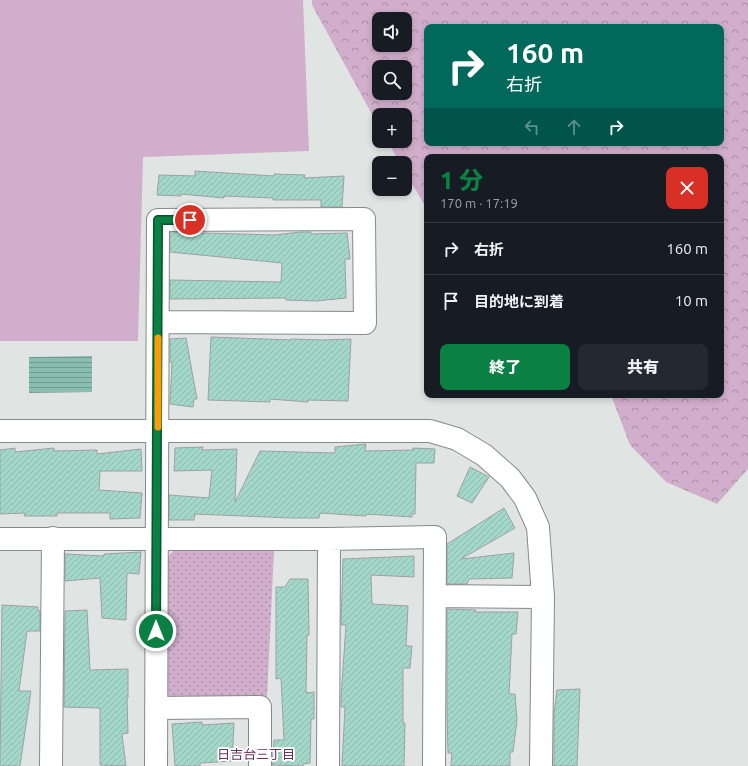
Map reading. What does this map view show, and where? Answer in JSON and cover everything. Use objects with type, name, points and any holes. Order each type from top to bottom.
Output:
[{"type":"street","points":[[156,766],[158,220],[364,219],[365,323],[158,322]]},
{"type":"street","points":[[0,432],[158,430],[430,431],[457,439],[484,455],[510,478],[525,498],[538,527],[543,597],[541,766]]},
{"type":"street","points":[[0,539],[54,538],[157,540],[436,537],[434,766]]},
{"type":"street","points":[[51,766],[54,538]]},
{"type":"street","points":[[328,766],[329,539]]},
{"type":"street","points":[[435,596],[543,597]]},
{"type":"street","points":[[156,708],[260,706],[260,766]]},
{"type":"green space","points":[[0,0],[303,0],[309,151],[143,157],[138,341],[0,341]]},
{"type":"green space","points":[[312,0],[748,0],[748,469],[717,504],[666,482],[630,445],[612,398],[724,398],[724,154],[424,154],[424,204],[412,184],[412,156],[396,156],[391,148],[412,148],[412,108],[372,108],[372,114],[312,5]]},
{"type":"green space","points":[[174,550],[274,551],[267,698],[173,702],[164,694],[165,560]]},
{"type":"shaded area","points":[[92,356],[92,392],[29,393],[29,357]]},
{"type":"building","points":[[195,171],[274,176],[274,174],[305,175],[304,178],[344,176],[342,207],[321,207],[321,200],[273,200],[273,198],[224,196],[224,198],[181,194],[181,196],[157,195],[159,175],[195,176]]},
{"type":"building","points":[[170,232],[274,235],[301,232],[311,232],[311,234],[347,233],[350,259],[345,259],[346,298],[316,301],[286,300],[286,298],[170,299],[170,280],[281,282],[282,263],[170,252]]},
{"type":"building","points":[[211,337],[291,340],[351,339],[348,401],[308,400],[308,402],[270,399],[270,402],[208,400]]},
{"type":"building","points":[[186,338],[197,399],[194,399],[193,407],[170,404],[172,362],[170,362],[170,339]]},
{"type":"building","points":[[366,444],[365,451],[413,450],[413,448],[435,449],[434,463],[416,463],[415,514],[412,514],[412,517],[320,513],[319,518],[195,514],[194,520],[169,520],[169,495],[209,498],[212,470],[174,471],[175,448],[203,447],[202,450],[237,449],[235,502],[260,451],[335,453],[335,447]]},
{"type":"building","points":[[15,448],[15,452],[54,448],[54,451],[97,450],[97,454],[141,449],[142,471],[100,471],[99,490],[142,493],[140,518],[110,519],[110,513],[57,513],[57,516],[24,516],[25,513],[0,514],[0,450]]},
{"type":"building","points":[[470,467],[489,477],[472,503],[457,496]]},
{"type":"building","points":[[504,508],[515,528],[461,559],[514,553],[512,578],[469,579],[467,584],[447,584],[447,544]]},
{"type":"building","points":[[141,552],[139,574],[127,573],[126,620],[102,618],[100,578],[65,581],[65,554],[104,556],[104,554]]},
{"type":"building","points":[[414,556],[414,577],[371,575],[372,604],[408,606],[406,646],[412,646],[410,668],[403,668],[403,723],[405,723],[404,766],[342,766],[345,707],[341,707],[341,697],[346,625],[341,625],[343,559]]},
{"type":"building","points":[[290,579],[308,579],[309,635],[307,635],[306,693],[314,692],[314,719],[311,719],[310,763],[303,764],[303,766],[272,765],[274,740],[284,740],[281,678],[276,679],[276,587],[285,587]]},
{"type":"building","points":[[2,605],[38,607],[38,611],[40,611],[40,631],[27,631],[19,691],[31,691],[20,766],[0,766]]},
{"type":"building","points":[[447,609],[476,610],[475,612],[518,612],[516,634],[512,634],[509,694],[515,694],[517,720],[513,752],[510,752],[510,766],[451,766],[452,753],[448,753]]},
{"type":"building","points":[[87,610],[90,670],[128,669],[128,733],[122,734],[126,766],[100,765],[100,708],[64,707],[65,611]]},
{"type":"building","points":[[580,689],[577,766],[554,766],[554,714],[557,690]]},
{"type":"building","points":[[202,722],[202,725],[234,723],[232,761],[200,763],[200,766],[175,766],[172,724]]},
{"type":"slow traffic","points":[[158,338],[158,427]]},
{"type":"district","name":"日吉台三丁目","points":[[256,754]]},
{"type":"route","points":[[156,631],[158,220],[190,220]]}]
